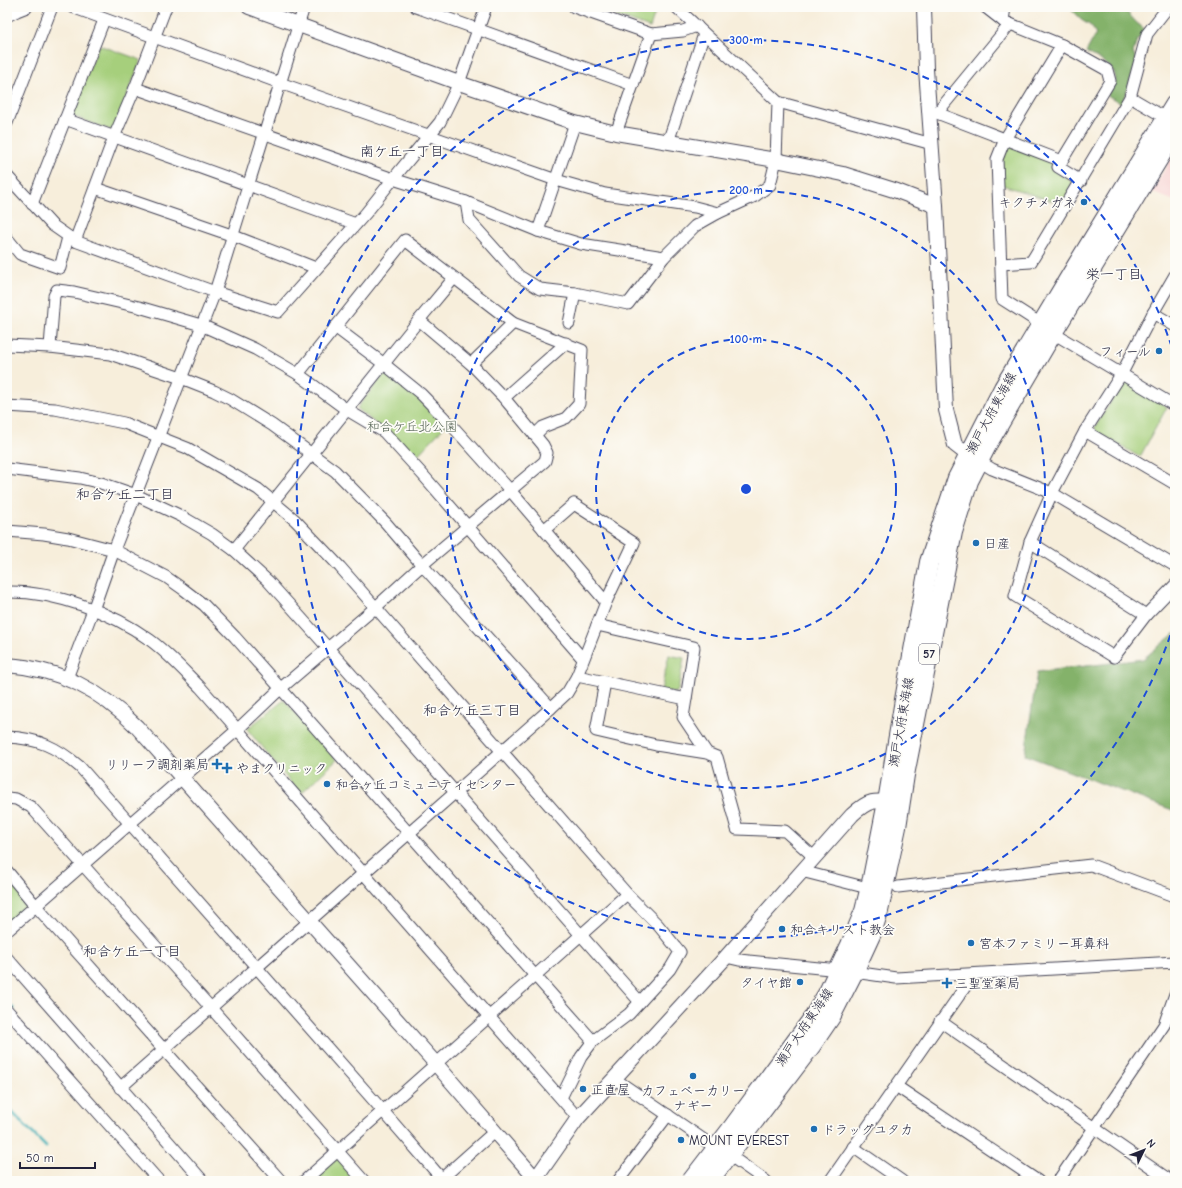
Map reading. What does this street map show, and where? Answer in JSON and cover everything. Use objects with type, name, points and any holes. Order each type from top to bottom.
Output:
[{"type":"main road","name":"瀬戸大府東海線","points":[[709,1181],[723,1151],[812,1019],[827,994],[847,971],[850,945],[864,911],[894,803],[904,700],[929,562],[957,478],[974,458],[1003,388],[1047,328],[1173,120]]},
{"type":"main road","name":"瀬戸大府東海線","points":[[691,1181],[723,1151]]},
{"type":"street","points":[[7,123],[52,7]]},
{"type":"street","points":[[72,7],[104,20],[280,83],[556,180],[605,194],[695,207],[718,213]]},
{"type":"street","points":[[7,238],[20,254],[60,268],[95,188],[166,7]]},
{"type":"street","points":[[249,7],[459,83],[575,123],[616,133],[776,160],[844,174],[936,206]]},
{"type":"street","points":[[67,678],[114,550],[215,292],[234,236],[264,133],[304,7]]},
{"type":"street","points":[[416,7],[633,85]]},
{"type":"street","points":[[7,176],[52,225],[72,239],[215,292],[278,312],[356,224],[440,122],[446,113],[459,83],[486,7]]},
{"type":"street","points":[[574,7],[651,34],[701,30]]},
{"type":"street","points":[[676,7],[778,102],[932,144]]},
{"type":"street","points":[[924,7],[926,69],[933,112],[932,144],[946,410],[955,445],[992,469],[1052,493],[1175,566]]},
{"type":"street","points":[[985,7],[1006,22],[1062,45],[1107,70],[1110,81],[1058,167],[1081,181]]},
{"type":"street","points":[[933,112],[1006,22],[1005,7]]},
{"type":"street","points":[[1001,264],[1031,262],[1081,181],[1130,97],[1147,34],[1168,7]]},
{"type":"street","points":[[32,204],[104,20]]},
{"type":"street","points":[[668,142],[701,30]]},
{"type":"street","points":[[616,133],[651,34]]},
{"type":"street","points":[[1062,45],[1005,139],[997,159],[1002,299],[1175,406]]},
{"type":"street","points":[[135,88],[393,179],[466,202],[538,231],[581,244],[664,257]]},
{"type":"street","points":[[1130,97],[1173,120]]},
{"type":"street","points":[[466,202],[469,220],[519,276],[540,289],[628,304],[664,257],[695,226],[718,213],[755,196],[770,185],[776,160],[778,102]]},
{"type":"street","points":[[933,112],[1062,161]]},
{"type":"street","points":[[65,119],[356,224]]},
{"type":"street","points":[[538,231],[575,123]]},
{"type":"street","points":[[95,188],[234,236],[316,268]]},
{"type":"street","points":[[298,374],[405,240],[513,323],[582,350],[579,404],[566,418],[543,427],[535,435]]},
{"type":"street","points":[[1175,275],[1153,313],[1122,373],[1085,431],[1052,493],[1030,542],[1015,596],[1114,657],[1146,615],[1175,585]]},
{"type":"street","points":[[234,550],[454,278]]},
{"type":"street","points":[[50,347],[54,296],[57,290],[140,306],[201,325],[255,349],[298,374],[347,410],[384,432],[583,659]]},
{"type":"street","points":[[569,323],[574,294]]},
{"type":"street","points":[[1153,313],[1175,326]]},
{"type":"street","points":[[7,931],[237,730],[280,689],[510,489],[545,461],[547,453],[535,435],[504,398],[471,364],[419,320]]},
{"type":"street","points":[[471,364],[513,323]]},
{"type":"street","points":[[335,327],[421,394],[510,489],[606,602]]},
{"type":"street","points":[[504,398],[566,343]]},
{"type":"street","points":[[7,345],[50,347],[110,354],[181,378],[230,399],[272,425],[335,471],[386,523],[551,708]]},
{"type":"street","points":[[7,406],[63,410],[124,423],[187,448],[258,489],[295,520],[376,607],[627,894],[658,925],[680,952],[670,969],[629,1014],[593,1042],[581,1057],[561,1098]]},
{"type":"street","points":[[1085,431],[1175,484]]},
{"type":"street","points":[[7,469],[80,478],[136,495],[181,516],[212,534],[234,550],[268,581],[640,1002]]},
{"type":"street","points":[[120,1088],[567,693],[577,676],[606,602],[634,543],[574,504],[544,530]]},
{"type":"street","points":[[7,532],[38,533],[68,538],[114,550],[166,577],[204,605],[235,637],[593,1042]]},
{"type":"street","points":[[1030,542],[1146,615]]},
{"type":"street","points":[[7,592],[35,594],[79,604],[133,628],[174,659],[578,1118]]},
{"type":"street","points":[[597,625],[694,647],[684,717],[706,753]]},
{"type":"street","points":[[7,665],[33,668],[67,678],[87,687],[121,711],[436,1064],[534,1180],[578,1118],[852,816],[866,803],[894,803]]},
{"type":"street","points":[[577,676],[686,699]]},
{"type":"street","points":[[605,682],[596,730],[656,745],[706,753],[717,757],[737,829],[785,831],[814,857]]},
{"type":"street","points":[[7,737],[38,741],[67,756],[80,767],[383,1111],[440,1180],[494,1132]]},
{"type":"street","points":[[7,798],[16,799],[31,807],[364,1181]]},
{"type":"street","points":[[898,887],[1091,865],[1175,897]]},
{"type":"street","points":[[7,871],[35,905],[281,1181]]},
{"type":"street","points":[[801,871],[860,886]]},
{"type":"street","points":[[304,1181],[627,894]]},
{"type":"street","points":[[726,956],[739,960],[847,971],[896,978],[1175,962]]},
{"type":"street","points":[[7,958],[203,1181]]},
{"type":"street","points":[[830,1181],[974,974]]},
{"type":"street","points":[[1058,1181],[1164,1025],[1175,994]]},
{"type":"street","points":[[7,1010],[159,1181]]},
{"type":"street","points":[[940,1021],[1171,1181]]},
{"type":"street","points":[[615,1079],[766,1181]]},
{"type":"street","points":[[896,1086],[1038,1181]]},
{"type":"street","points":[[618,1181],[668,1115]]},
{"type":"street","points":[[853,1147],[902,1181]]},
{"type":"shaded area","points":[[1175,152],[1175,201],[1151,192]]},
{"type":"green space","points":[[592,7],[657,7],[650,28]]},
{"type":"green space","points":[[1067,7],[1122,7],[1147,31],[1137,40],[1133,53],[1137,61],[1122,104],[1107,95],[1115,82],[1114,72],[1101,60],[1086,52],[1096,34],[1094,30],[1090,25],[1079,18]]},
{"type":"green space","points":[[99,45],[141,60],[113,131],[70,115]]},
{"type":"green space","points":[[1009,143],[1056,161],[1052,169],[1071,181],[1072,186],[1062,204],[1002,185],[1002,161]]},
{"type":"green space","name":"和合ケ丘北公園","points":[[385,373],[417,397],[446,425],[413,460],[384,431],[357,408]]},
{"type":"green space","points":[[1123,382],[1127,382],[1167,407],[1141,455],[1138,456],[1095,431],[1095,427]]},
{"type":"green space","points":[[1175,633],[1175,811],[1025,755],[1037,672],[1143,659]]},
{"type":"green space","points":[[669,655],[684,658],[678,690],[676,693],[661,690]]},
{"type":"green space","points":[[284,700],[337,760],[300,794],[247,729]]},
{"type":"green space","points":[[7,879],[30,905],[7,926]]},
{"type":"green space","points":[[338,1152],[363,1181],[307,1181]]},
{"type":"waterway","points":[[7,1002],[14,1009]]},
{"type":"waterway","points":[[7,1107],[46,1147]]},
{"type":"place","name":"キクチメガネ","points":[[1084,202]]},
{"type":"place","name":"フィール","points":[[1159,351]]},
{"type":"place","name":"日産","points":[[976,543]]},
{"type":"place","name":"リリーフ調剤薬局","points":[[217,764]]},
{"type":"place","name":"やまクリニック","points":[[227,768]]},
{"type":"place","name":"和合ヶ丘コミュニティセンター","points":[[327,784]]},
{"type":"place","name":"和合キリスト教会","points":[[782,929]]},
{"type":"place","name":"宮本ファミリー耳鼻科","points":[[971,943]]},
{"type":"place","name":"タイヤ館","points":[[800,982]]},
{"type":"place","name":"三聖堂薬局","points":[[947,983]]},
{"type":"place","name":"カフェベーカリー ナギー","points":[[693,1076]]},
{"type":"place","name":"正直屋","points":[[583,1089]]},
{"type":"place","name":"ドラッグユタカ","points":[[814,1129]]},
{"type":"place","name":"MOUNT EVEREST","points":[[681,1140]]},
{"type":"district","name":"南ケ丘一丁目","points":[[402,151]]},
{"type":"district","name":"栄一丁目","points":[[1114,274]]},
{"type":"district","name":"和合ケ丘二丁目","points":[[125,494]]},
{"type":"district","name":"和合ケ丘三丁目","points":[[472,710]]},
{"type":"district","name":"和合ケ丘一丁目","points":[[132,951]]}]
